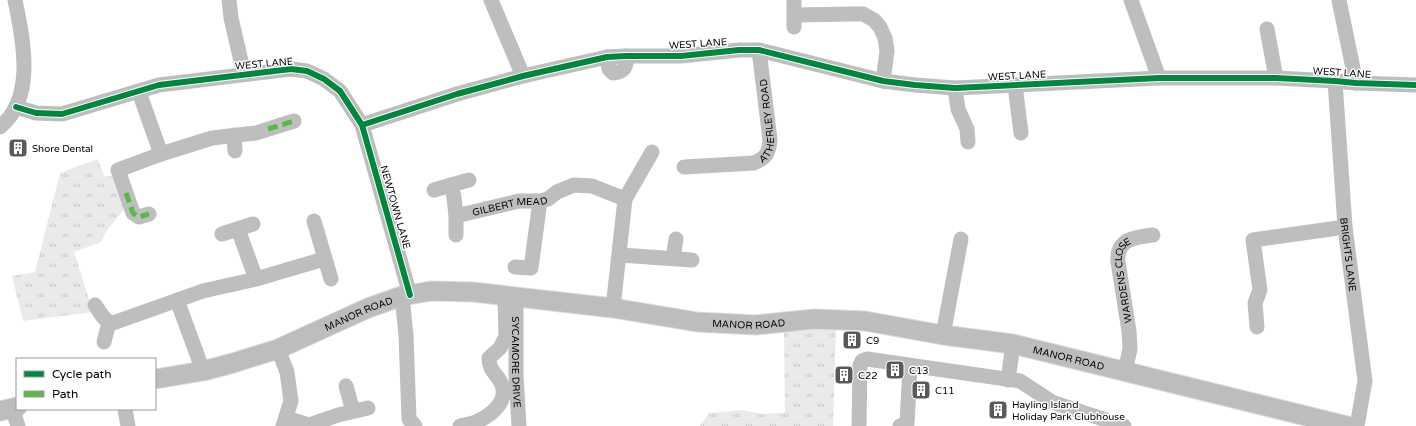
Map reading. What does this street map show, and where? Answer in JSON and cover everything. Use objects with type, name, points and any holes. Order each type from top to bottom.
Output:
[{"type":"main road","name":"MANOR ROAD","points":[[156,379],[203,371],[278,349],[368,308],[406,295],[438,292],[473,292],[613,308],[697,322],[756,325],[814,320],[865,321],[942,335],[1013,344],[1347,426]]},
{"type":"street","points":[[0,127],[5,123],[16,107],[21,97],[23,86],[21,27],[15,0]]},
{"type":"street","points":[[229,0],[231,18],[244,74]]},
{"type":"street","points":[[491,0],[523,76]]},
{"type":"street","points":[[1131,0],[1160,78]]},
{"type":"street","points":[[1339,0],[1356,84]]},
{"type":"street","points":[[794,14],[863,14],[874,20],[886,38],[883,80]]},
{"type":"street","points":[[1267,29],[1276,78]]},
{"type":"street","name":"WEST LANE","points":[[16,107],[36,113],[62,114],[159,85],[291,69],[307,71],[324,79],[340,91],[362,125],[457,94],[523,76],[607,58],[626,56],[681,56],[739,50],[759,50],[883,80],[915,85],[955,88],[1160,78],[1276,78],[1334,81],[1356,84],[1416,85]]},
{"type":"street","name":"ATHERLEY ROAD","points":[[684,167],[754,163],[762,160],[769,150],[770,140],[759,50]]},
{"type":"street","name":"BRIGHTS LANE","points":[[1334,81],[1344,227],[1365,381],[1357,426]]},
{"type":"street","points":[[1015,85],[1021,133]]},
{"type":"street","points":[[955,88],[958,108],[967,129],[967,142]]},
{"type":"street","points":[[139,92],[161,154]]},
{"type":"street","points":[[149,214],[139,217],[133,213],[126,193],[112,172],[161,154],[212,138],[256,133],[294,121]]},
{"type":"street","name":"NEWTOWN LANE","points":[[362,125],[406,295],[409,419],[415,426]]},
{"type":"street","points":[[234,135],[235,151]]},
{"type":"street","points":[[613,308],[625,199],[652,152]]},
{"type":"street","points":[[434,190],[469,180]]},
{"type":"street","points":[[451,185],[456,216],[456,234]]},
{"type":"street","name":"GILBERT MEAD","points":[[456,216],[519,201],[540,201],[548,199],[557,192],[574,185],[592,186],[625,199]]},
{"type":"street","points":[[515,267],[531,268],[540,201]]},
{"type":"street","points":[[314,221],[331,279]]},
{"type":"street","points":[[222,234],[253,224]]},
{"type":"street","points":[[1257,327],[1255,303],[1260,290],[1253,240],[1344,227]]},
{"type":"street","points":[[238,229],[256,279]]},
{"type":"street","name":"WARDENS CLOSE","points":[[1125,371],[1130,348],[1129,331],[1118,254],[1127,241],[1136,237],[1153,235]]},
{"type":"street","points":[[673,258],[676,239]]},
{"type":"street","points":[[942,335],[961,239]]},
{"type":"street","points":[[620,255],[692,260]]},
{"type":"street","points":[[95,305],[104,319],[113,323],[203,291],[256,279],[324,259]]},
{"type":"street","points":[[460,426],[477,421],[495,411],[502,399],[503,386],[489,366],[489,358],[500,348],[506,336],[511,297]]},
{"type":"street","name":"SYCAMORE DRIVE","points":[[511,297],[519,426]]},
{"type":"street","points":[[177,300],[203,371]]},
{"type":"street","points":[[104,342],[109,322]]},
{"type":"street","points":[[1008,380],[1013,344]]},
{"type":"street","points":[[278,349],[287,372],[291,401],[284,422],[309,425],[338,415],[368,408]]},
{"type":"street","points":[[859,426],[860,365],[862,361],[867,359],[1020,381],[1052,402],[1091,420],[1124,426]]},
{"type":"street","points":[[900,426],[907,424],[910,366]]},
{"type":"street","points":[[346,386],[354,411]]},
{"type":"street","points":[[10,409],[18,426]]},
{"type":"street","points":[[125,410],[128,426]]},
{"type":"green space","points":[[98,159],[104,176],[115,176],[126,207],[107,230],[101,242],[74,252],[93,312],[23,321],[12,276],[35,272],[60,173]]},
{"type":"green space","points":[[836,324],[833,426],[700,426],[709,413],[742,410],[762,414],[785,413],[784,329]]},
{"type":"marked path","points":[[268,129],[294,121]]},
{"type":"marked path","points":[[126,193],[133,213],[139,217],[149,214]]},
{"type":"cycle path","points":[[362,125],[457,94],[523,76],[607,57],[681,56],[739,50],[759,50],[883,81],[955,88],[1159,78],[1276,78],[1416,85]]},
{"type":"cycle path","points":[[16,107],[36,113],[62,114],[159,85],[291,69],[307,71],[324,79],[340,91],[362,125],[410,295]]},
{"type":"place","name":"Shore Dental","points":[[18,148]]},
{"type":"place","name":"C9","points":[[852,340]]},
{"type":"place","name":"C13","points":[[895,370]]},
{"type":"place","name":"C22","points":[[844,375]]},
{"type":"place","name":"C11","points":[[921,390]]},
{"type":"place","name":"Hayling Island Holiday Park Clubhouse","points":[[998,410]]}]
